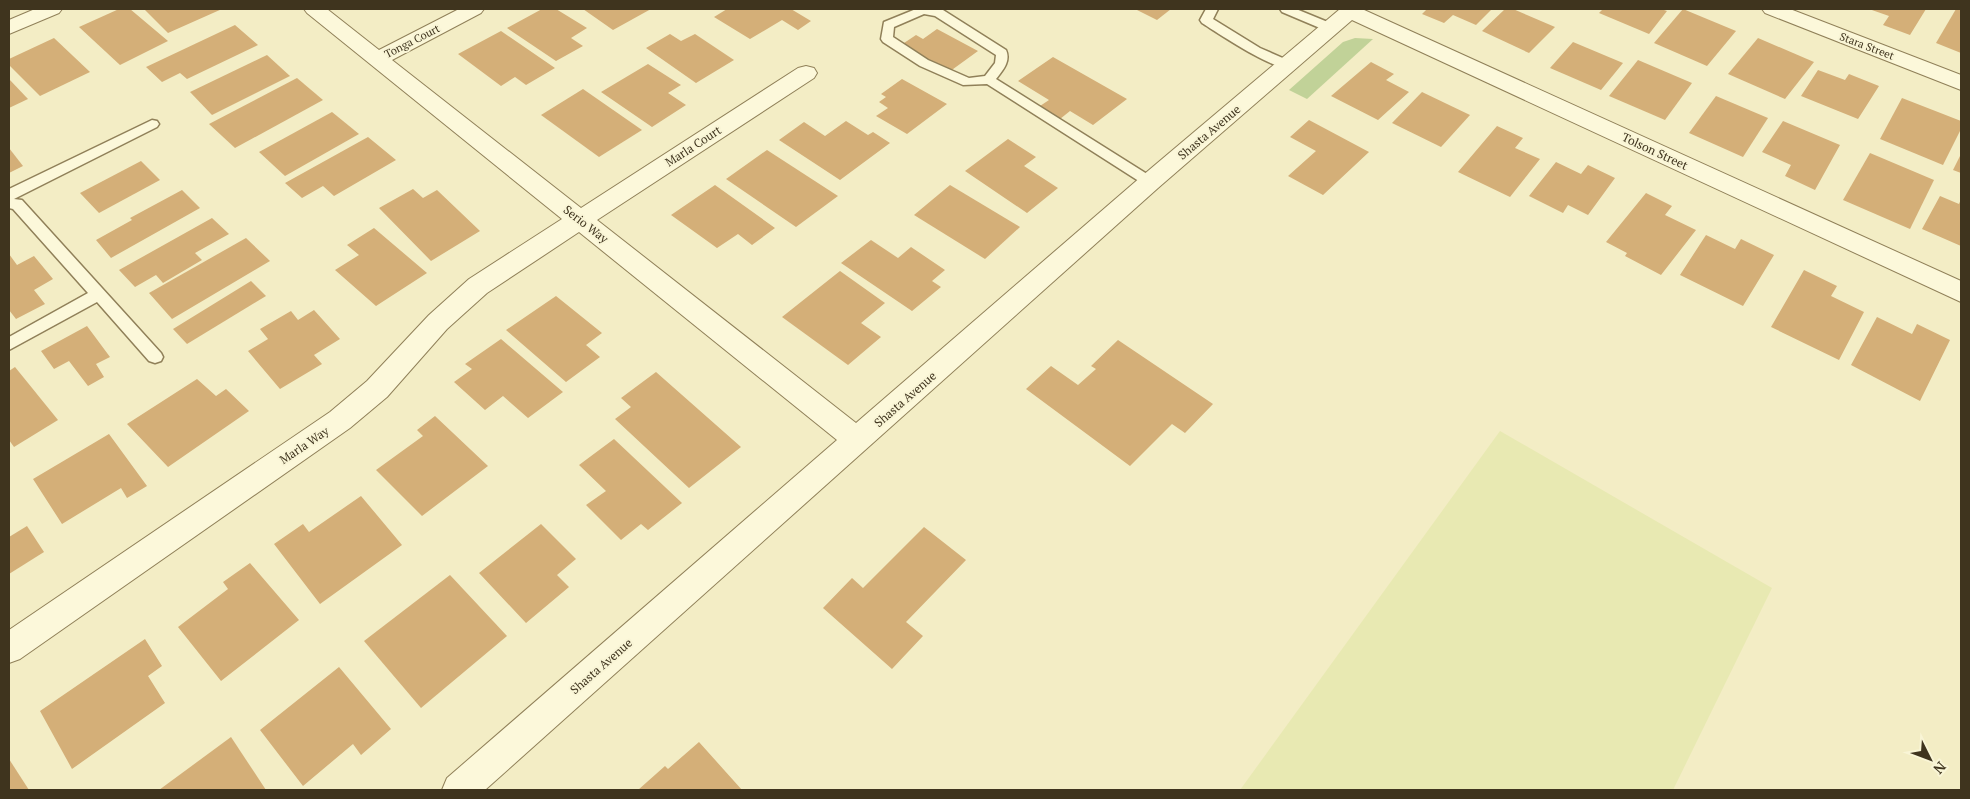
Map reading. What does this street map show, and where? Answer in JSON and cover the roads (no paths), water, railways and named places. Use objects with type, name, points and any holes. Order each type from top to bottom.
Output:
[{"type":"street","points":[[9,28],[52,9]]},
{"type":"street","name":"Serio Way","points":[[314,9],[858,440]]},
{"type":"street","name":"Tonga Court","points":[[377,59],[474,9]]},
{"type":"street","name":"Stara Street","points":[[1772,9],[1961,83]]},
{"type":"street","name":"Shasta Avenue","points":[[459,790],[1150,182],[1344,16]]},
{"type":"street","name":"Tolson Street","points":[[1344,16],[1961,292]]},
{"type":"street","name":"Marla Court","points":[[580,220],[806,73]]},
{"type":"street","name":"Marla Way","points":[[9,648],[340,420],[377,389],[438,322],[478,286],[580,220]]},
{"type":"lane","points":[[1212,9],[1206,20],[1256,51],[1288,65]]},
{"type":"lane","points":[[1286,9],[1344,16]]},
{"type":"lane","points":[[989,80],[1001,63],[1002,53],[939,13],[923,10],[888,25],[886,38],[924,63],[968,82],[989,80],[1150,182]]},
{"type":"lane","points":[[9,195],[152,124]]},
{"type":"lane","points":[[9,203],[17,204],[155,357]]},
{"type":"lane","points":[[9,344],[99,294]]}]
